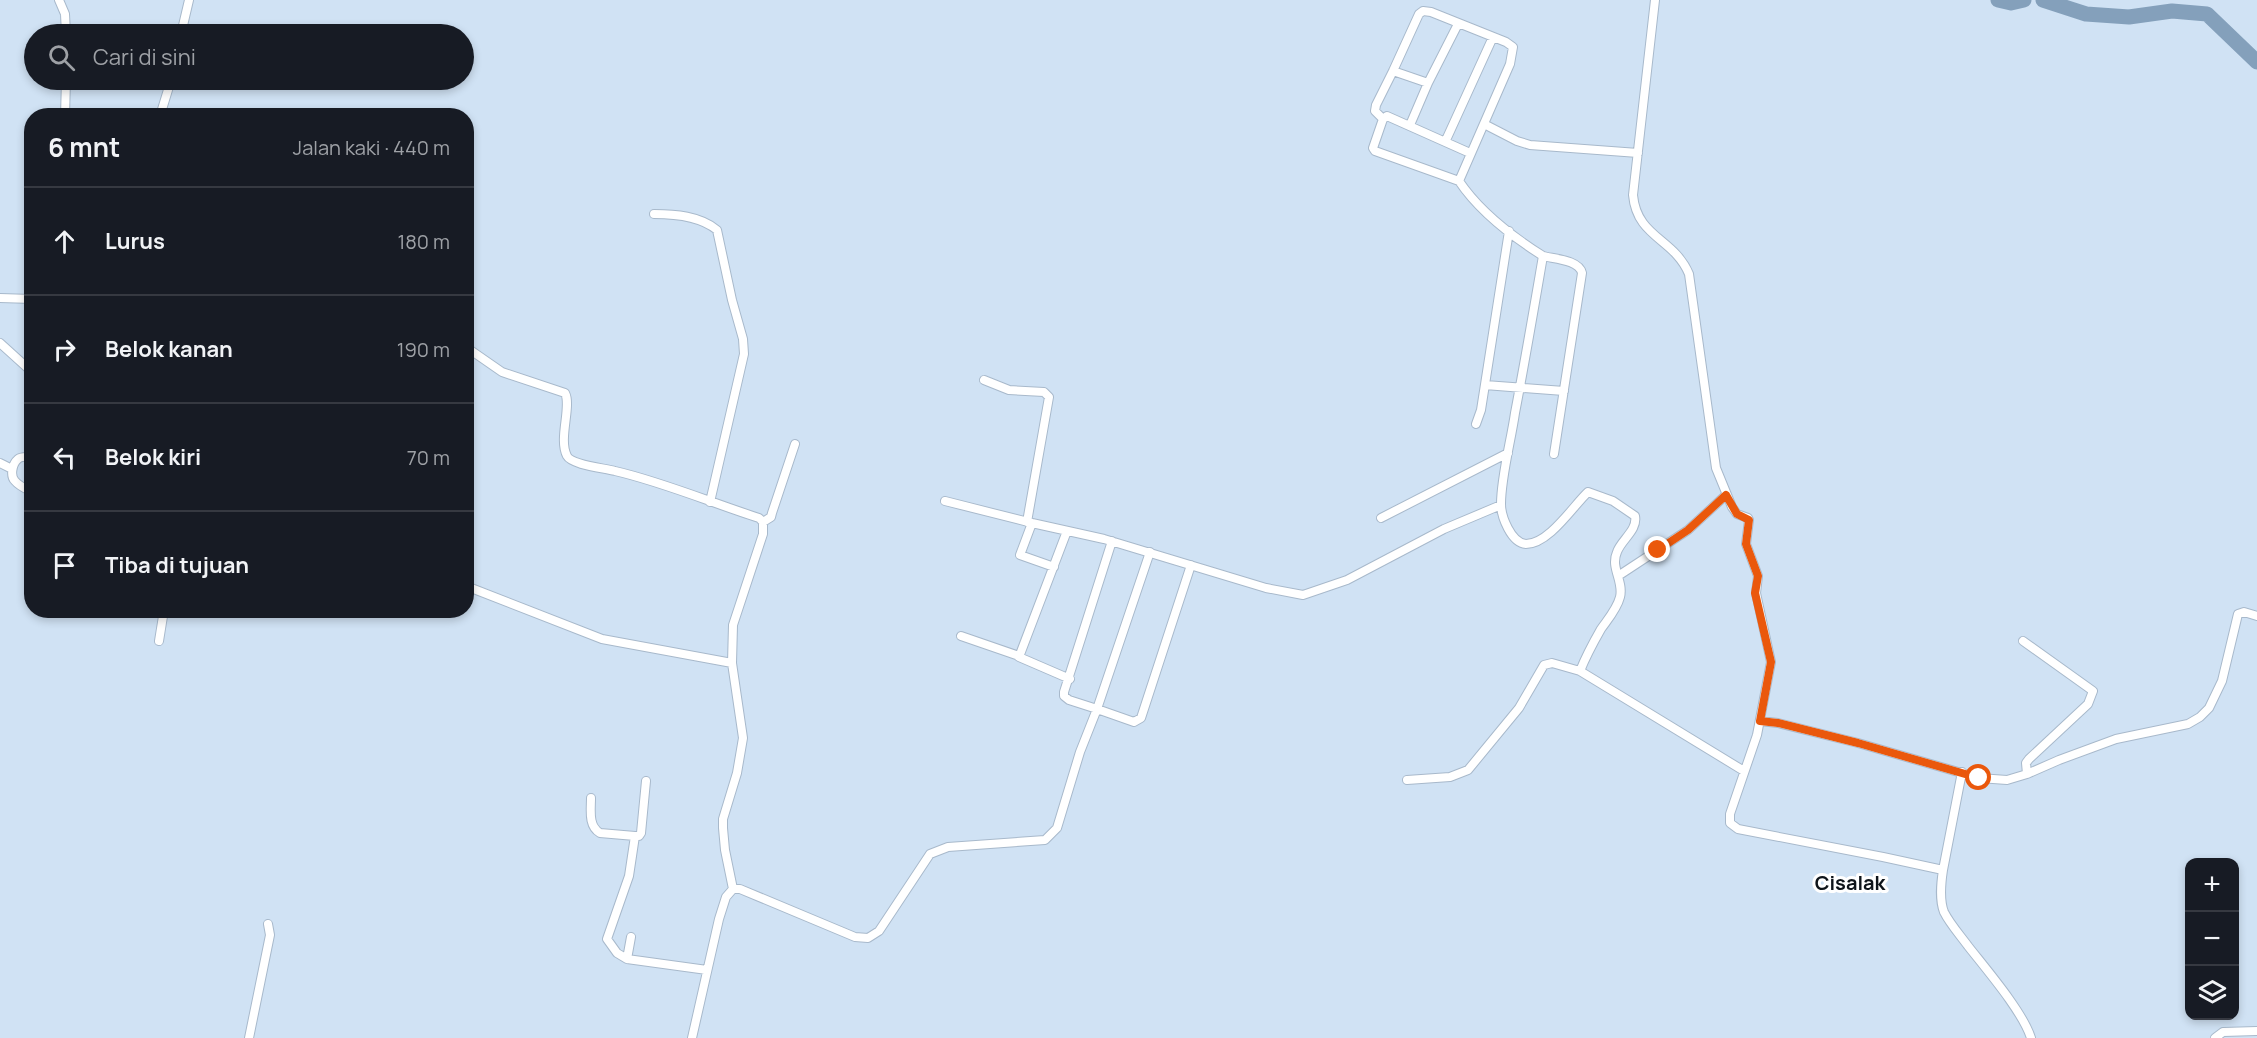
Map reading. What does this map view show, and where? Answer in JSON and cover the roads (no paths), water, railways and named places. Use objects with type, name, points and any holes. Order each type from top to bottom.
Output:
[{"type":"street","points":[[59,0],[65,14],[66,24]]},
{"type":"street","points":[[183,24],[189,0]]},
{"type":"street","points":[[1655,0],[1633,195],[1635,208],[1644,227],[1676,254],[1684,263],[1689,274],[1716,468],[1726,495],[1737,514],[1749,520],[1746,544],[1758,576],[1755,593],[1771,662],[1760,721],[1730,814],[1730,823],[1733,827],[1943,870]]},
{"type":"street","points":[[1383,120],[1375,111],[1376,105],[1419,14],[1431,12],[1510,44],[1513,47],[1513,55],[1460,181]]},
{"type":"street","points":[[1410,125],[1458,24]]},
{"type":"street","points":[[1446,140],[1493,37]]},
{"type":"street","points":[[1393,71],[1428,84]]},
{"type":"street","points":[[65,108],[66,90]]},
{"type":"street","points":[[162,108],[168,90]]},
{"type":"street","points":[[1470,153],[1446,140],[1388,116],[1383,120],[1373,148],[1375,151],[1460,181],[1465,190],[1509,231],[1543,256],[1577,265],[1582,269],[1554,454]]},
{"type":"street","points":[[1484,124],[1530,145],[1638,153]]},
{"type":"street","points":[[654,214],[676,214],[698,220],[717,230],[743,339],[744,354],[738,384],[710,502]]},
{"type":"street","points":[[1476,424],[1480,417],[1509,231]]},
{"type":"street","points":[[1543,256],[1508,453],[1501,505],[1504,517],[1515,539],[1522,544],[1530,544],[1560,523],[1588,492],[1613,501],[1635,516],[1636,521],[1615,555],[1614,566],[1621,595],[1617,606],[1586,656],[1580,671]]},
{"type":"street","points":[[0,298],[24,299]]},
{"type":"street","points":[[0,343],[24,365]]},
{"type":"street","points":[[474,353],[502,372],[565,393],[567,397],[564,441],[566,454],[571,461],[618,471],[759,518],[763,522],[763,534],[734,620],[732,663],[743,731],[738,773],[723,819],[725,850],[733,889]]},
{"type":"street","points":[[984,380],[1010,390],[1044,393],[1049,397],[1029,523],[1020,555],[1054,567]]},
{"type":"street","points":[[1485,385],[1564,391]]},
{"type":"street","points":[[763,522],[771,517],[795,444]]},
{"type":"street","points":[[1381,518],[1508,453]]},
{"type":"street","points":[[24,457],[16,460],[12,469],[13,479],[24,487]]},
{"type":"street","points":[[0,463],[12,469]]},
{"type":"street","points":[[1618,576],[1688,530],[1726,495]]},
{"type":"street","points":[[945,501],[1029,523],[1113,541],[1266,588],[1303,596],[1347,580],[1444,529],[1501,505]]},
{"type":"street","points":[[1019,656],[1067,531]]},
{"type":"street","points":[[1113,541],[1064,696],[1069,700],[1134,722],[1141,718],[1191,565]]},
{"type":"street","points":[[693,1038],[707,970],[726,897],[733,889],[740,889],[864,939],[879,931],[930,854],[948,847],[1045,840],[1051,835],[1057,828],[1080,752],[1097,709],[1150,552]]},
{"type":"street","points":[[474,589],[602,639],[732,663]]},
{"type":"street","points":[[1760,721],[1858,743],[1979,778],[1997,781],[2027,774],[2116,740],[2188,724],[2200,717],[2209,708],[2222,681],[2238,614],[2244,612],[2257,616]]},
{"type":"street","points":[[159,640],[163,618]]},
{"type":"street","points":[[961,636],[1019,656],[1021,660],[1070,678]]},
{"type":"street","points":[[2023,640],[2093,691],[2088,704],[2029,759],[2026,763],[2027,774]]},
{"type":"street","points":[[1407,780],[1449,777],[1468,770],[1519,708],[1544,665],[1552,663],[1580,671],[1744,771]]},
{"type":"street","points":[[1962,772],[1943,870],[1941,898],[1944,911],[1953,927],[2008,999],[2029,1030],[2031,1038]]},
{"type":"street","points":[[591,798],[592,824],[595,831],[636,836],[641,833],[646,781]]},
{"type":"street","points":[[636,836],[629,876],[607,939],[608,942],[617,953],[627,959],[707,970]]},
{"type":"street","points":[[249,1038],[270,935],[268,924]]},
{"type":"street","points":[[627,959],[631,937]]},
{"type":"street","points":[[2215,1038],[2223,1032],[2257,1031]]},
{"type":"waterway","points":[[1998,0],[2011,3],[2024,0]]},
{"type":"waterway","points":[[2043,0],[2086,14],[2129,17],[2172,11],[2207,14],[2257,62]]},
{"type":"district","name":"Cisalak","points":[[1850,882]]}]
